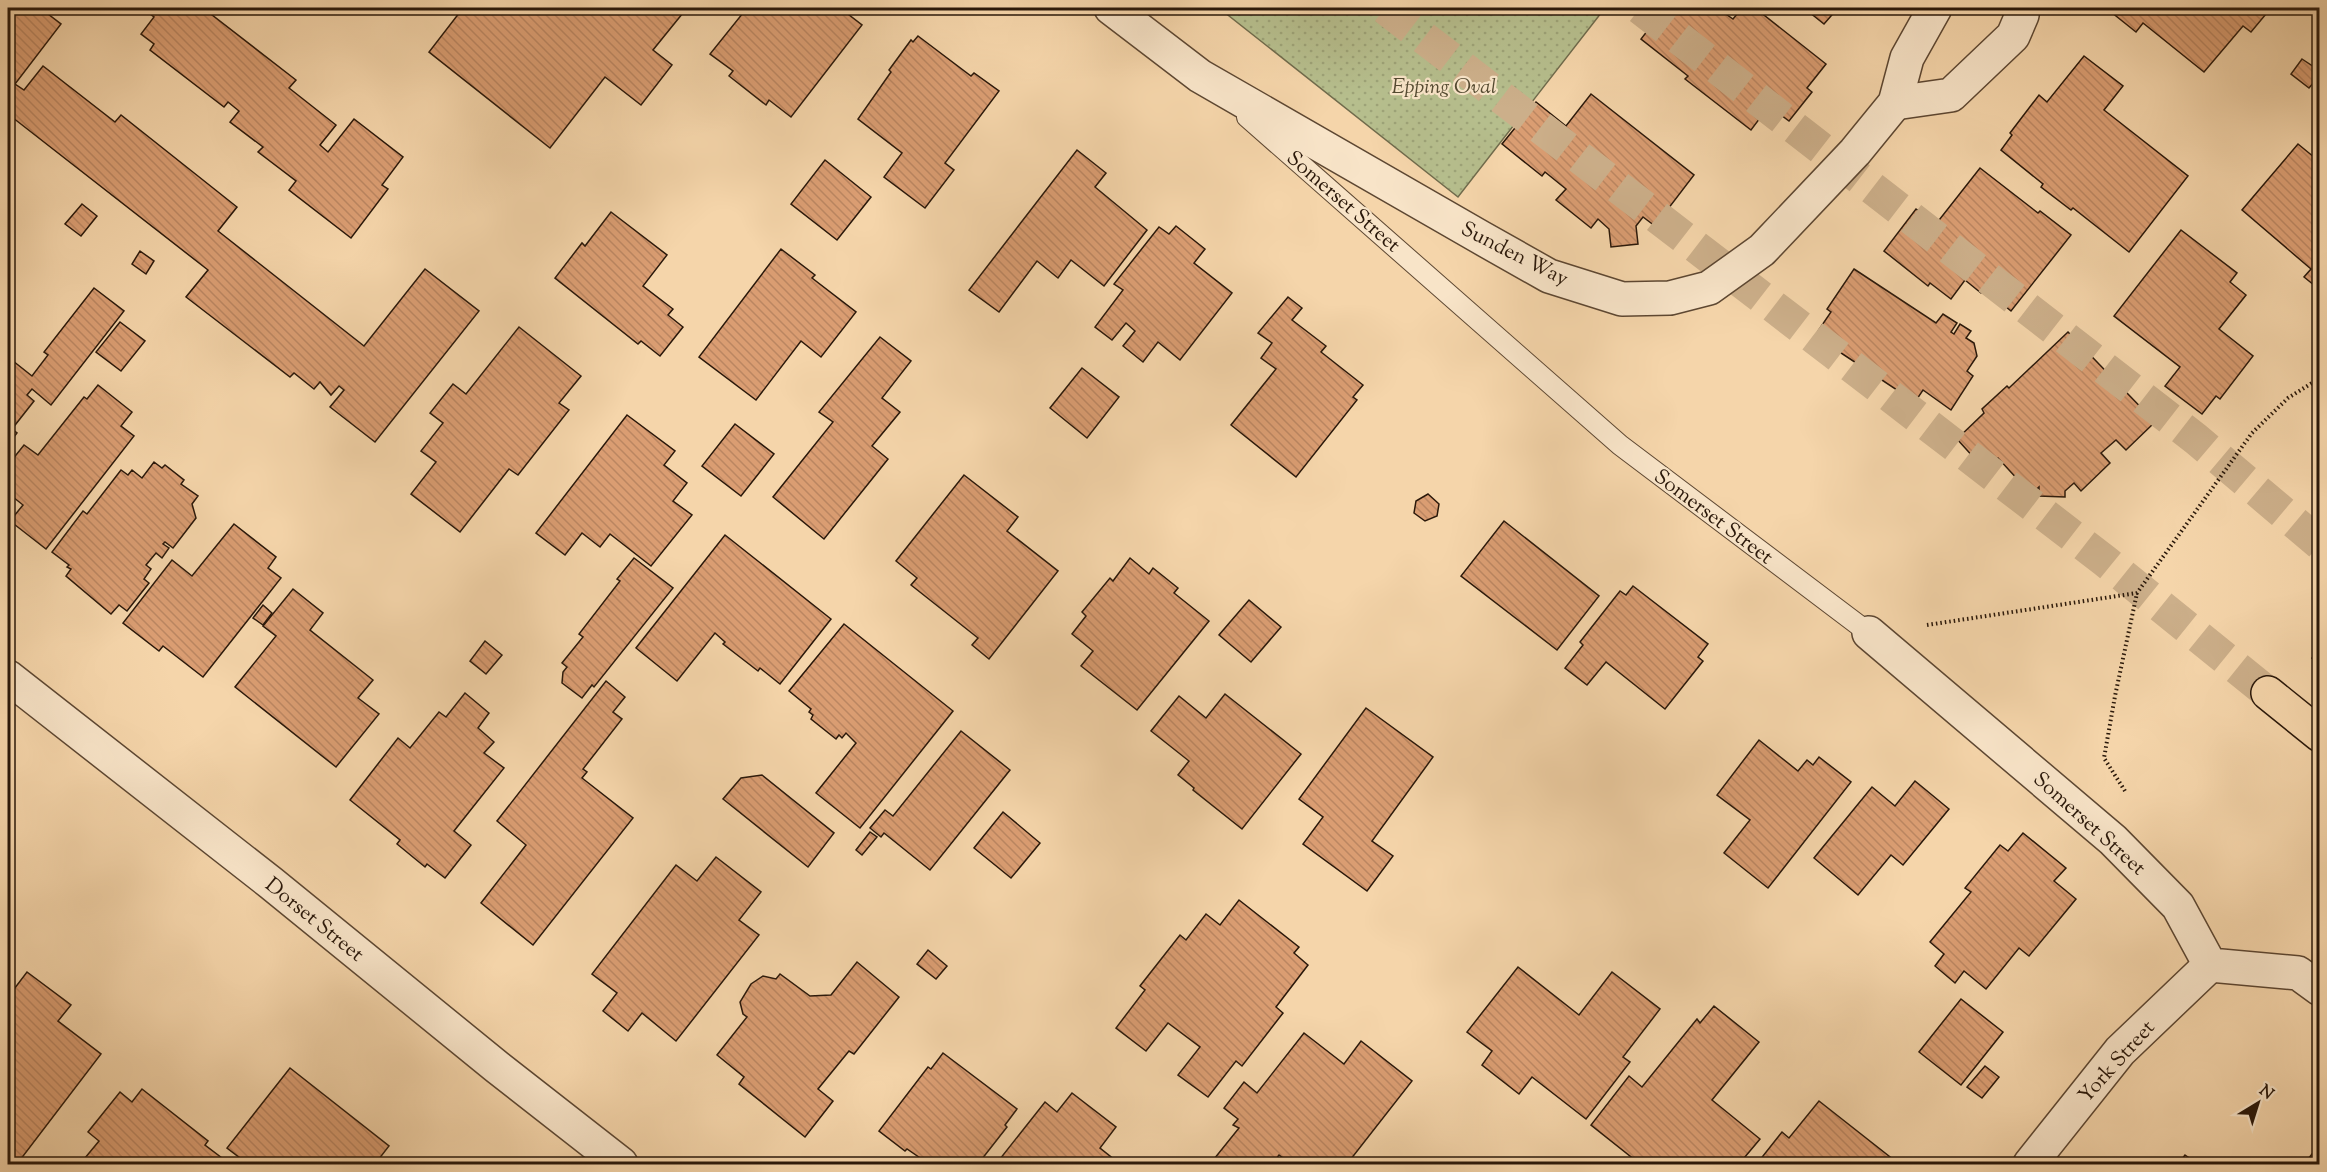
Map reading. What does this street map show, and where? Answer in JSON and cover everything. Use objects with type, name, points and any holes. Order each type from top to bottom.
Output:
[{"type":"highway","points":[[2268,693],[2319,735]]},
{"type":"street","name":"Somerset Street","points":[[1111,8],[1200,76]]},
{"type":"street","name":"Sunden Way","points":[[1200,76],[1549,276],[1622,299],[1670,298],[1708,288],[1762,250],[1855,152],[1895,102],[1907,58],[1935,8]]},
{"type":"street","points":[[1895,102],[1951,95],[2013,36],[2023,8]]},
{"type":"street","name":"Somerset Street","points":[[1869,633],[2113,840],[2178,906],[2210,965]]},
{"type":"street","name":"Dorset Street","points":[[8,677],[271,883],[621,1164]]},
{"type":"street","points":[[2210,965],[2298,973],[2319,989]]},
{"type":"street","name":"York Street","points":[[2030,1164],[2120,1051],[2210,965]]},
{"type":"lane","name":"Somerset Street","points":[[1200,76],[1336,193],[1620,446],[1869,633]]},
{"type":"path","points":[[2113,840],[2130,800],[2104,758],[2137,593],[2252,433],[2288,399],[2319,378]]},
{"type":"path","points":[[1869,633],[2137,593]]},
{"type":"green space","name":"Epping Oval","points":[[1219,8],[1605,8],[1458,197]]},
{"type":"building","points":[[8,8],[40,8],[61,24],[15,84],[24,90],[43,66],[115,122],[121,115],[237,207],[218,231],[364,346],[425,269],[479,311],[375,442],[330,407],[344,390],[339,386],[331,395],[320,382],[314,389],[294,373],[290,377],[186,297],[208,270],[8,114]]},
{"type":"building","points":[[142,8],[203,8],[296,80],[289,88],[336,125],[320,145],[328,152],[354,119],[403,157],[382,185],[388,189],[351,238],[289,190],[296,181],[258,152],[263,147],[230,122],[239,111],[228,102],[224,107],[150,50],[154,44],[141,34],[154,17]]},
{"type":"building","points":[[463,8],[687,8],[653,50],[672,65],[641,105],[605,77],[550,148],[429,52]]},
{"type":"building","points":[[747,8],[840,8],[862,25],[791,117],[769,100],[766,105],[729,76],[733,71],[710,54]]},
{"type":"building","points":[[1665,8],[1717,8],[1733,19],[1742,8],[1755,8],[1826,64],[1807,88],[1812,92],[1789,121],[1769,106],[1751,130],[1685,79],[1688,76],[1641,39]]},
{"type":"building","points":[[1804,8],[1838,8],[1824,24]]},
{"type":"building","points":[[2106,8],[2271,8],[2251,32],[2243,26],[2204,72],[2143,23],[2136,32]]},
{"type":"building","points":[[918,36],[971,76],[974,73],[999,91],[945,163],[954,170],[925,208],[884,177],[902,153],[858,119],[891,72],[889,70],[911,40],[913,42]]},
{"type":"building","points":[[2084,56],[2123,86],[2104,110],[2188,176],[2129,252],[2073,208],[2071,210],[2041,187],[2043,184],[2001,150],[2012,135],[2010,133],[2039,95],[2047,102]]},
{"type":"building","points":[[2302,59],[2320,71],[2320,75],[2309,88],[2291,74]]},
{"type":"building","points":[[1591,94],[1694,175],[1655,226],[1643,217],[1636,226],[1638,244],[1611,247],[1609,229],[1598,219],[1591,228],[1556,200],[1566,189],[1545,172],[1542,176],[1502,144],[1536,102],[1566,126]]},
{"type":"building","points":[[2298,144],[2320,162],[2320,290],[2304,277],[2311,269],[2242,210]]},
{"type":"building","points":[[1077,150],[1106,173],[1095,187],[1147,230],[1104,286],[1071,260],[1058,278],[1037,261],[999,312],[969,290]]},
{"type":"building","points":[[825,160],[871,197],[837,240],[791,204]]},
{"type":"building","points":[[1980,168],[2038,213],[2040,211],[2071,235],[2011,311],[1984,289],[1981,293],[1965,280],[1951,299],[1930,283],[1928,286],[1884,251],[1916,209],[1936,224]]},
{"type":"building","points":[[82,204],[97,216],[81,236],[65,224]]},
{"type":"building","points":[[611,212],[667,255],[643,286],[673,309],[668,315],[683,327],[660,356],[641,341],[638,344],[555,278],[582,243],[585,246]]},
{"type":"building","points":[[1176,226],[1205,249],[1194,263],[1232,293],[1180,360],[1158,342],[1143,362],[1123,346],[1135,331],[1126,323],[1112,340],[1095,327],[1123,290],[1114,284],[1159,227],[1169,234]]},
{"type":"building","points":[[2181,230],[2237,273],[2230,282],[2246,295],[2219,329],[2253,356],[2220,399],[2216,396],[2202,414],[2165,386],[2180,367],[2114,316]]},
{"type":"building","points":[[781,249],[815,275],[812,278],[856,312],[821,357],[801,341],[756,400],[699,357]]},
{"type":"building","points":[[140,251],[154,261],[146,274],[132,264]]},
{"type":"building","points":[[1854,269],[1936,323],[1943,314],[1957,323],[1951,332],[1954,334],[1960,324],[1971,331],[1966,338],[1974,343],[1977,356],[1967,371],[1973,376],[1951,410],[1923,390],[1915,402],[1832,347],[1835,343],[1818,331],[1831,312],[1827,309]]},
{"type":"building","points":[[94,288],[124,311],[51,405],[32,389],[27,395],[34,401],[12,429],[17,433],[8,445],[8,357],[32,376],[48,355],[44,352]]},
{"type":"building","points":[[1288,297],[1302,308],[1292,320],[1326,346],[1321,352],[1363,385],[1353,397],[1357,400],[1296,477],[1231,425],[1276,369],[1261,358],[1272,343],[1258,333]]},
{"type":"building","points":[[120,322],[145,341],[121,371],[96,352]]},
{"type":"building","points":[[519,327],[581,376],[559,403],[569,410],[518,475],[509,469],[460,532],[411,494],[436,462],[421,451],[443,423],[430,413],[453,384],[466,394]]},
{"type":"building","points":[[2068,332],[2155,422],[2126,450],[2116,440],[2101,453],[2110,463],[2081,491],[2074,483],[2065,491],[2065,497],[2039,496],[2039,487],[2031,494],[1998,458],[1985,470],[1957,439],[1984,413],[1982,409],[2007,386],[2009,388]]},
{"type":"building","points":[[880,337],[911,361],[882,398],[900,412],[872,446],[888,459],[824,539],[773,497],[833,422],[819,412]]},
{"type":"building","points":[[1082,368],[1119,397],[1087,438],[1050,408]]},
{"type":"building","points":[[98,385],[132,412],[121,426],[134,436],[46,549],[10,521],[23,505],[8,493],[8,465],[24,445],[38,455],[84,397],[87,399]]},
{"type":"building","points":[[627,415],[675,451],[664,465],[687,483],[673,501],[692,515],[651,566],[610,534],[600,547],[582,533],[565,555],[536,533]]},
{"type":"building","points":[[735,424],[774,454],[741,496],[702,466]]},
{"type":"building","points":[[154,462],[162,468],[165,465],[184,480],[181,484],[198,496],[192,504],[196,518],[173,548],[165,542],[163,544],[169,548],[162,558],[156,553],[146,565],[151,569],[144,579],[149,583],[127,611],[119,605],[111,614],[66,576],[71,569],[67,567],[69,565],[52,552],[83,511],[87,514],[121,470],[128,475],[132,470],[142,478]]},
{"type":"building","points":[[964,475],[1018,517],[1007,531],[1058,571],[989,659],[972,645],[978,638],[911,585],[917,578],[896,561]]},
{"type":"building","points":[[1428,494],[1439,504],[1437,516],[1425,521],[1414,513],[1416,501]]},
{"type":"building","points":[[1504,521],[1599,596],[1557,650],[1461,576]]},
{"type":"building","points":[[234,524],[276,557],[268,568],[281,578],[203,677],[163,646],[159,651],[123,623],[172,560],[192,576]]},
{"type":"building","points":[[725,535],[831,619],[780,684],[760,668],[758,671],[723,644],[725,642],[715,633],[677,681],[636,648]]},
{"type":"building","points":[[634,558],[673,588],[594,687],[592,685],[582,698],[562,683],[563,672],[567,667],[562,663],[583,637],[579,634],[620,581],[617,579]]},
{"type":"building","points":[[1130,558],[1149,574],[1153,568],[1178,588],[1174,593],[1209,621],[1137,710],[1081,666],[1093,651],[1072,634],[1086,616],[1082,612],[1110,578],[1113,581]]},
{"type":"building","points":[[1633,586],[1708,644],[1698,657],[1703,661],[1665,709],[1606,662],[1587,685],[1565,668],[1583,645],[1580,642],[1620,591],[1626,595]]},
{"type":"building","points":[[293,589],[323,613],[310,630],[373,680],[358,698],[379,714],[336,767],[235,687],[276,636],[263,626]]},
{"type":"building","points":[[1249,600],[1281,627],[1251,662],[1219,635]]},
{"type":"building","points":[[263,605],[272,613],[263,625],[253,618]]},
{"type":"building","points":[[844,624],[953,711],[860,828],[816,793],[856,743],[846,733],[842,738],[839,735],[836,739],[811,719],[813,715],[809,712],[811,709],[789,691]]},
{"type":"building","points":[[485,641],[502,655],[486,674],[470,661]]},
{"type":"building","points":[[2320,648],[2320,664],[2312,658]]},
{"type":"building","points":[[606,681],[625,697],[613,712],[622,719],[583,769],[587,772],[582,778],[633,818],[533,945],[481,903],[526,845],[497,821]]},
{"type":"building","points":[[465,693],[489,713],[478,728],[494,742],[484,753],[504,768],[454,831],[471,845],[445,878],[427,864],[425,867],[397,844],[400,840],[350,800],[398,738],[410,748],[439,712],[446,717]]},
{"type":"building","points":[[1225,694],[1301,754],[1242,829],[1178,775],[1189,761],[1151,731],[1179,696],[1206,718]]},
{"type":"building","points":[[1366,708],[1433,757],[1372,841],[1393,856],[1367,891],[1303,844],[1323,817],[1299,799]]},
{"type":"building","points":[[961,731],[1010,770],[930,870],[884,833],[881,837],[870,828],[885,810],[893,816]]},
{"type":"building","points":[[1759,740],[1798,771],[1807,760],[1813,765],[1819,757],[1851,782],[1768,888],[1724,853],[1750,820],[1717,795]]},
{"type":"building","points":[[762,775],[834,833],[808,867],[723,799],[741,778]]},
{"type":"building","points":[[1915,781],[1949,809],[1903,865],[1891,855],[1858,895],[1814,858],[1872,787],[1895,806]]},
{"type":"building","points":[[1003,812],[1040,843],[1011,878],[974,848]]},
{"type":"building","points":[[870,832],[877,837],[862,855],[856,850]]},
{"type":"building","points":[[2023,833],[2066,868],[2054,881],[2076,899],[2029,956],[2019,948],[1986,989],[1964,971],[1955,983],[1935,966],[1944,954],[1930,942],[1971,892],[1965,888],[2000,845],[2008,851]]},
{"type":"building","points":[[716,857],[761,892],[739,920],[759,935],[676,1041],[642,1013],[628,1031],[603,1011],[617,993],[592,974],[676,865],[697,881]]},
{"type":"building","points":[[1239,900],[1299,947],[1294,953],[1308,965],[1276,1007],[1283,1013],[1242,1066],[1236,1061],[1208,1097],[1178,1075],[1200,1047],[1168,1023],[1146,1051],[1116,1028],[1145,990],[1140,986],[1180,935],[1186,940],[1206,914],[1220,925]]},
{"type":"building","points":[[928,950],[947,966],[936,979],[917,964]]},
{"type":"building","points":[[857,962],[899,997],[854,1054],[849,1051],[818,1089],[833,1101],[805,1137],[739,1084],[744,1077],[717,1055],[747,1017],[743,1014],[740,1002],[751,984],[763,976],[776,979],[780,974],[810,996],[831,995]]},
{"type":"building","points":[[1518,967],[1579,1015],[1612,972],[1660,1009],[1623,1057],[1630,1062],[1586,1119],[1532,1077],[1519,1094],[1482,1065],[1492,1051],[1467,1032]]},
{"type":"building","points":[[27,972],[71,1005],[58,1021],[101,1054],[17,1164],[8,1164],[8,997]]},
{"type":"building","points":[[1961,999],[2003,1032],[1961,1085],[1919,1052]]},
{"type":"building","points":[[1714,1006],[1759,1042],[1712,1100],[1760,1139],[1739,1164],[1640,1164],[1591,1125],[1629,1076],[1642,1087],[1697,1019],[1700,1023]]},
{"type":"building","points":[[1304,1033],[1344,1064],[1361,1041],[1412,1081],[1347,1164],[1291,1164],[1279,1155],[1272,1164],[1210,1164],[1239,1128],[1233,1125],[1238,1119],[1224,1108],[1244,1082],[1257,1093]]},
{"type":"building","points":[[943,1053],[1017,1109],[1005,1125],[1007,1127],[978,1164],[929,1164],[907,1149],[905,1151],[879,1131],[928,1067],[931,1069]]},
{"type":"building","points":[[1985,1066],[1999,1077],[1982,1098],[1967,1087]]},
{"type":"building","points":[[290,1068],[389,1146],[375,1164],[248,1164],[227,1148]]},
{"type":"building","points":[[142,1089],[208,1141],[205,1145],[226,1161],[223,1164],[80,1164],[99,1141],[88,1132],[120,1092],[132,1102]]},
{"type":"building","points":[[1072,1093],[1116,1127],[1100,1148],[1120,1164],[996,1164],[1045,1102],[1057,1112]]},
{"type":"building","points":[[1819,1101],[1899,1164],[1764,1164],[1759,1161],[1782,1132],[1789,1138]]},
{"type":"building","points":[[2312,1154],[2320,1160],[2320,1164],[2304,1164]]},
{"type":"building","points":[[2185,1155],[2198,1164],[2178,1164]]},
{"type":"tunnel","points":[[1385,8],[2105,561],[2268,693]]},
{"type":"tunnel","points":[[1640,8],[2196,439],[2320,544]]}]
